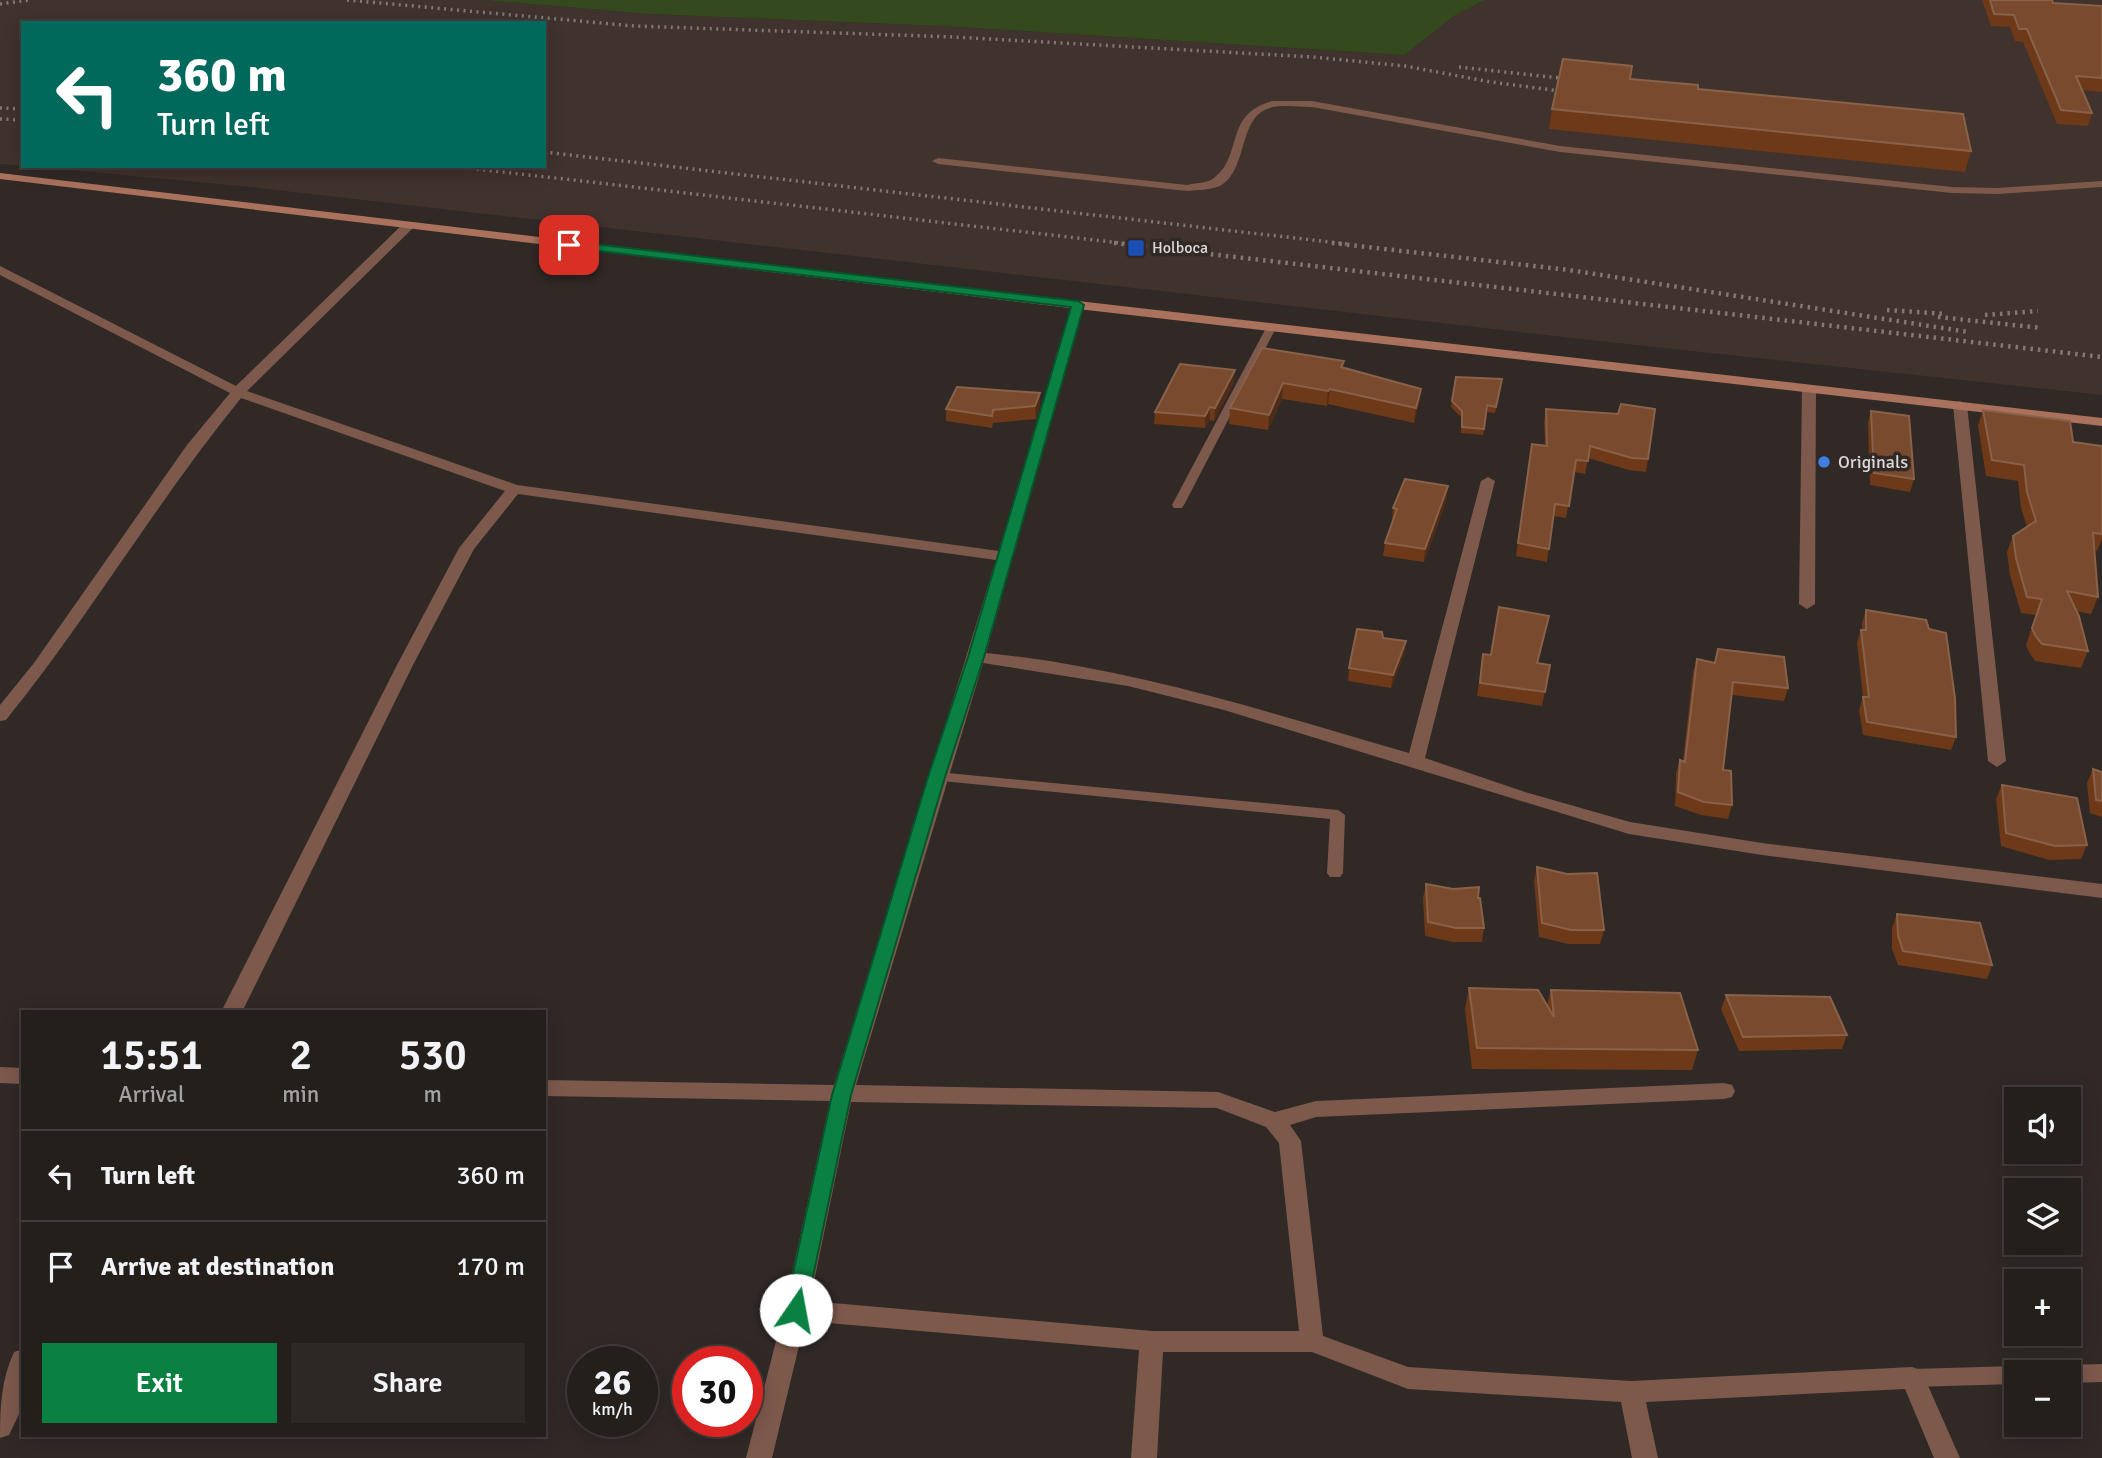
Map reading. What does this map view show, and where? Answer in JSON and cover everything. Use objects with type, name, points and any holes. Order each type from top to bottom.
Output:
[{"type":"main road","points":[[0,176],[1078,305],[2102,422]]},
{"type":"street","points":[[938,161],[1188,188],[1216,183],[1229,169],[1245,125],[1255,111],[1272,104],[1312,104],[1494,139],[1635,158],[1952,190],[1998,191],[2102,184]]},
{"type":"street","points":[[0,716],[40,667],[192,448],[238,392],[408,226]]},
{"type":"street","points":[[0,270],[238,392],[514,489],[1004,556]]},
{"type":"street","points":[[759,1458],[796,1310],[842,1095],[937,777],[976,657],[1078,305]]},
{"type":"street","points":[[1807,604],[1810,389]]},
{"type":"street","points":[[1960,405],[1997,761]]},
{"type":"street","points":[[1415,761],[1425,733],[1488,481]]},
{"type":"street","points":[[232,1010],[405,665],[467,548],[514,489]]},
{"type":"street","points":[[976,657],[1016,661],[1128,681],[1229,706],[1629,828],[1762,849],[2102,891]]},
{"type":"street","points":[[0,1076],[21,1076]]},
{"type":"street","points":[[546,1088],[1218,1100],[1274,1121],[1290,1142],[1312,1342]]},
{"type":"street","points":[[1274,1121],[1316,1109],[1724,1091]]},
{"type":"street","points":[[796,1310],[1152,1341],[1312,1342],[1408,1378],[1631,1392],[1912,1378],[1947,1458]]},
{"type":"street","points":[[1144,1458],[1152,1341]]},
{"type":"street","points":[[0,1427],[10,1407],[21,1367]]},
{"type":"street","points":[[1631,1392],[1645,1458]]},
{"type":"lane","points":[[1178,505],[1272,326]]},
{"type":"lane","points":[[937,777],[1338,814],[1335,873]]},
{"type":"lane","points":[[2081,1374],[2102,1373]]},
{"type":"lane","points":[[1912,1378],[2004,1375]]},
{"type":"shaded area","points":[[0,0],[483,0],[650,14],[943,26],[1403,55],[1454,16],[1485,0],[2102,0],[2102,395],[1608,342],[250,187],[49,168],[546,168],[546,21],[21,21],[21,166],[0,164]]},
{"type":"green space","points":[[483,0],[1485,0],[1454,16],[1404,55],[943,26],[650,14]]},
{"type":"building","points":[[1990,0],[2052,0],[2053,3],[2102,6],[2102,78],[2076,76],[2092,113],[2061,110],[2027,29],[2019,29],[2014,15],[1994,14]]},
{"type":"building","points":[[1563,59],[1632,66],[1630,79],[1698,85],[1698,89],[1963,114],[1971,151],[1552,109]]},
{"type":"building","points":[[1262,348],[1344,361],[1341,367],[1421,389],[1416,408],[1330,389],[1328,391],[1283,383],[1269,415],[1230,408]]},
{"type":"building","points":[[1180,364],[1235,370],[1215,408],[1210,407],[1205,416],[1155,412]]},
{"type":"building","points":[[1456,377],[1502,379],[1496,407],[1487,405],[1484,429],[1462,427],[1462,411],[1452,401]]},
{"type":"building","points":[[957,387],[1040,393],[1035,406],[993,410],[992,416],[946,409]]},
{"type":"building","points":[[1621,404],[1655,409],[1648,459],[1632,458],[1590,446],[1588,461],[1576,460],[1569,506],[1555,504],[1549,549],[1518,543],[1532,444],[1547,446],[1546,409],[1618,414]]},
{"type":"building","points":[[1983,410],[2070,421],[2073,442],[2102,446],[2102,534],[2093,533],[2098,597],[2067,591],[2079,616],[2088,651],[2042,644],[2035,635],[2032,628],[2042,599],[2027,597],[2013,536],[2036,521],[2027,492],[2024,465],[1992,460]]},
{"type":"building","points":[[1871,411],[1909,416],[1914,479],[1874,473]]},
{"type":"building","points":[[1405,479],[1448,486],[1425,549],[1385,543],[1397,509],[1393,508]]},
{"type":"building","points":[[1499,607],[1549,616],[1537,663],[1550,665],[1545,692],[1480,683],[1483,654],[1491,655]]},
{"type":"building","points":[[1866,610],[1926,620],[1929,629],[1946,633],[1955,698],[1956,737],[1867,722],[1863,697],[1869,697],[1861,630],[1866,630]]},
{"type":"building","points":[[1357,629],[1382,632],[1383,638],[1406,641],[1393,675],[1349,668]]},
{"type":"building","points":[[1718,649],[1784,657],[1788,688],[1733,682],[1723,770],[1731,771],[1732,805],[1704,802],[1678,792],[1680,760],[1685,762],[1697,659],[1715,663]]},
{"type":"building","points":[[2093,769],[2102,772],[2102,801],[2096,800]]},
{"type":"building","points":[[2002,785],[2077,798],[2087,845],[2055,846],[2006,833]]},
{"type":"building","points":[[1537,867],[1567,874],[1597,873],[1604,930],[1571,930],[1542,923]]},
{"type":"building","points":[[1426,884],[1453,889],[1479,887],[1478,898],[1484,928],[1456,928],[1428,922]]},
{"type":"building","points":[[1897,914],[1980,923],[1992,965],[1903,951],[1898,935]]},
{"type":"building","points":[[1469,988],[1538,990],[1554,1017],[1551,990],[1680,993],[1698,1050],[1477,1048]]},
{"type":"building","points":[[1726,995],[1830,997],[1847,1035],[1743,1037]]},
{"type":"railway","points":[[0,4],[29,0]]},
{"type":"railway","points":[[347,0],[634,26],[954,37],[1313,57],[1405,66],[1491,82],[1575,93]]},
{"type":"railway","points":[[1459,67],[1578,80]]},
{"type":"railway","points":[[0,108],[21,109]]},
{"type":"railway","points":[[0,119],[21,120]]},
{"type":"railway","points":[[546,152],[1347,244]]},
{"type":"railway","points":[[468,168],[1129,244]]},
{"type":"railway","points":[[1114,243],[2102,357]]},
{"type":"railway","points":[[1332,243],[1569,270],[1968,332]]},
{"type":"railway","points":[[1887,310],[1946,314]]},
{"type":"railway","points":[[1985,315],[2038,311]]},
{"type":"railway","points":[[1938,317],[2042,328]]},
{"type":"place","name":"Holboca","points":[[1136,248]]},
{"type":"place","name":"Originals","points":[[1824,462]]},
{"type":"route","points":[[569,245],[1078,305],[976,657],[937,777],[842,1095],[796,1310]]}]
